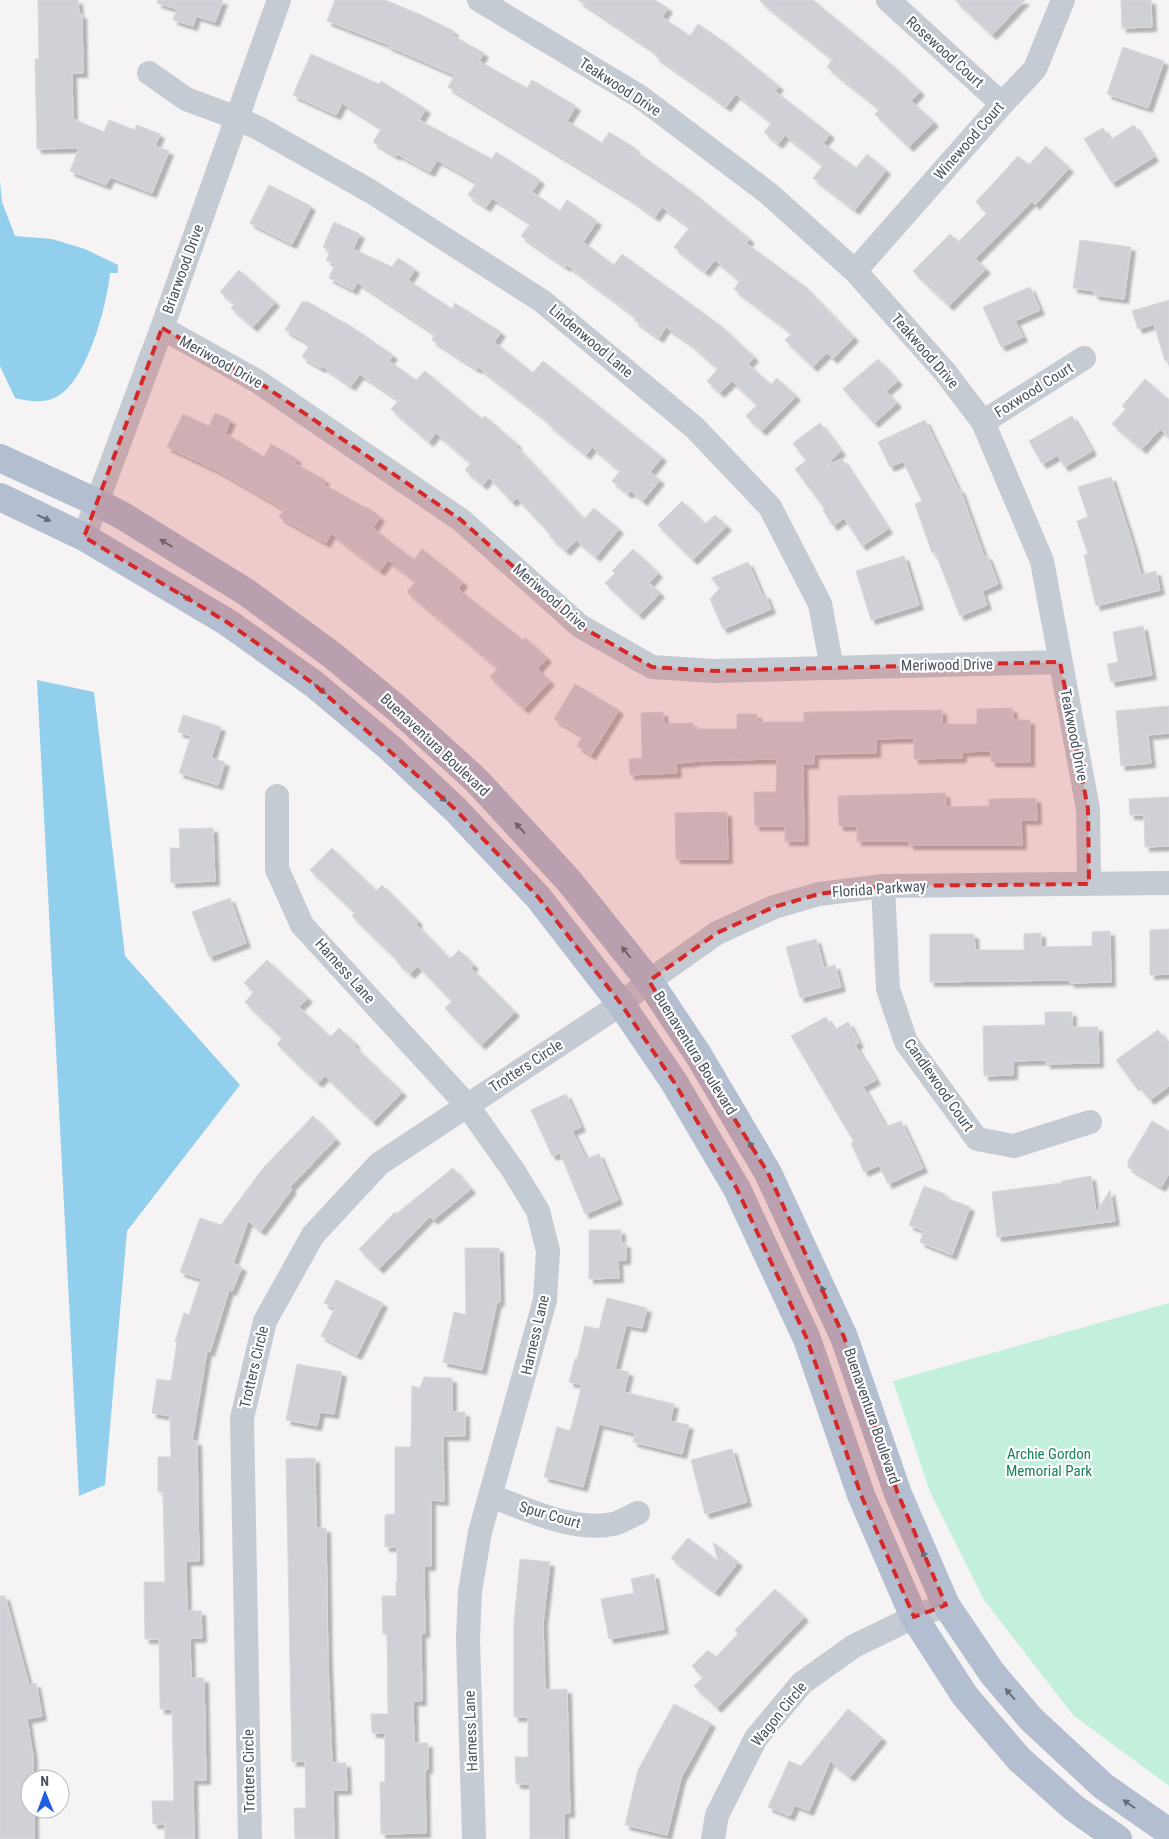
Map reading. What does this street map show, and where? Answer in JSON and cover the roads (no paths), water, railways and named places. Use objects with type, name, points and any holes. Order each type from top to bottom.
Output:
[{"type":"main road","name":"Buenaventura Boulevard","points":[[0,458],[98,503],[246,592],[332,655],[400,711],[482,787],[569,881],[649,980],[699,1056],[768,1173],[844,1337],[898,1494],[946,1605],[992,1674],[1031,1719],[1103,1786],[1169,1832]]},
{"type":"main road","points":[[0,497],[84,537],[227,622],[314,684],[389,747],[456,810],[538,897],[620,1004],[674,1082],[737,1190],[807,1339],[861,1495],[914,1617],[965,1696],[1019,1759],[1074,1808],[1118,1839]]},
{"type":"street","name":"Briarwood Drive","points":[[84,537],[162,328],[279,0]]},
{"type":"street","name":"Teakwood Drive","points":[[479,0],[639,96],[768,193],[855,271],[945,372],[983,422],[1042,560],[1088,809],[1089,884]]},
{"type":"street","name":"Rosewood Court","points":[[888,0],[1002,104]]},
{"type":"street","name":"Winewood Court","points":[[855,271],[1035,69],[1063,0]]},
{"type":"street","name":"Lindenwood Lane","points":[[148,73],[186,99],[237,118],[370,191],[542,301],[695,428],[770,507],[820,604],[832,668]]},
{"type":"street","name":"Meriwood Drive","points":[[162,328],[257,381],[462,520],[580,626],[652,667],[714,671],[1060,662]]},
{"type":"street","name":"Foxwood Court","points":[[983,422],[1084,358]]},
{"type":"street","name":"Harness Lane","points":[[277,796],[277,869],[302,925],[467,1105],[513,1170],[538,1211],[548,1251],[545,1300],[480,1532],[470,1591],[468,1639],[474,1839]]},
{"type":"street","name":"Florida Parkway","points":[[620,1004],[649,980],[717,932],[774,906],[819,894],[883,886],[1169,883]]},
{"type":"street","name":"Candlewood Court","points":[[883,886],[888,989],[906,1042],[977,1139],[1014,1146],[1090,1122]]},
{"type":"street","name":"Trotters Circle","points":[[250,1839],[242,1418],[264,1321],[313,1234],[379,1164],[620,1004]]},
{"type":"street","name":"Spur Court","points":[[491,1496],[558,1520],[583,1526],[614,1524],[638,1513]]},
{"type":"street","name":"Wagon Circle","points":[[713,1839],[717,1815],[756,1738],[802,1683],[854,1646],[914,1617],[946,1605]]},
{"type":"water","points":[[0,181],[2,202],[15,236],[52,239],[85,249],[118,265],[118,273],[110,273],[105,304],[86,360],[67,389],[46,401],[15,398],[0,366]]},
{"type":"water","points":[[37,680],[94,692],[125,956],[240,1085],[127,1231],[105,1485],[79,1496]]},
{"type":"park label","name":"Archie Gordon Memorial Park","points":[[1049,1462]]}]
